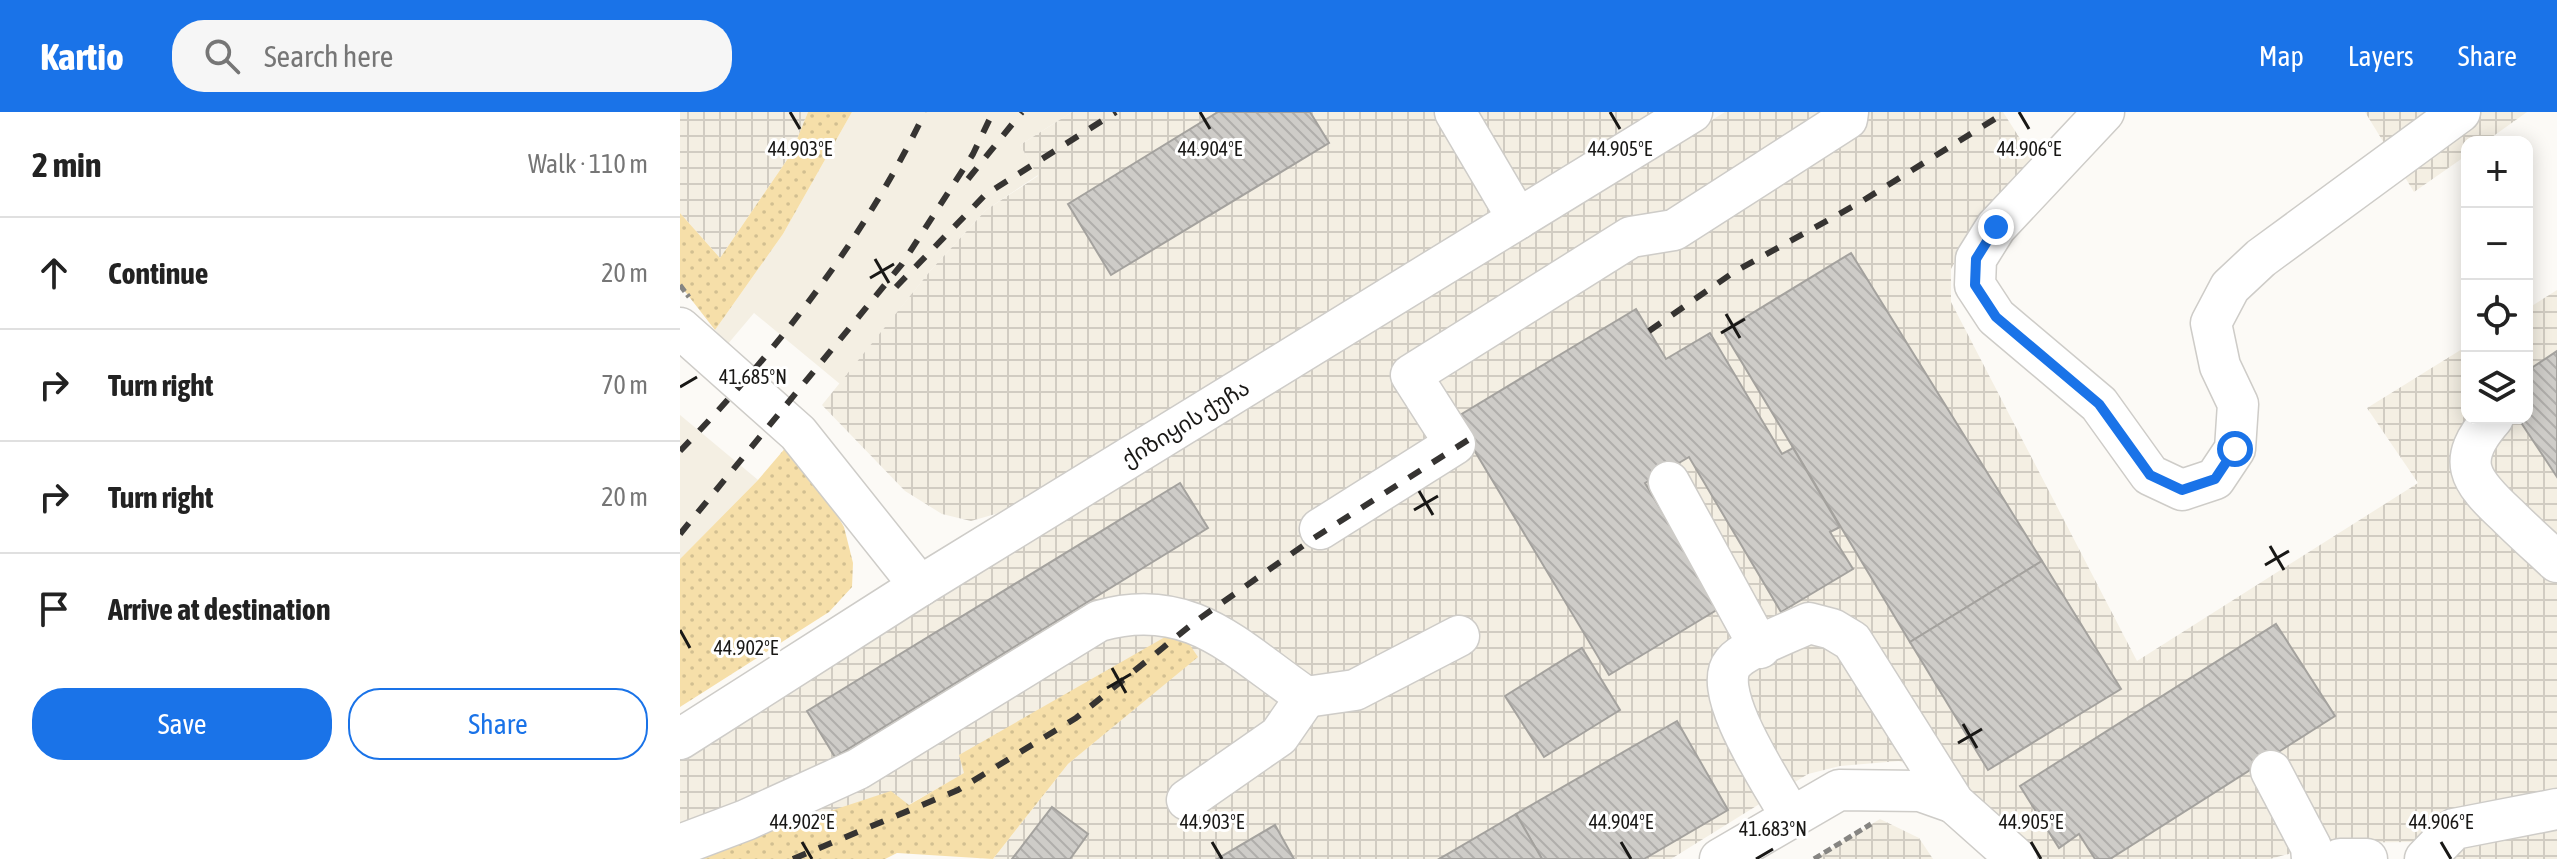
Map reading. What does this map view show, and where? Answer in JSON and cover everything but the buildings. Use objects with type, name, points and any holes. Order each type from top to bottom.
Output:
[{"type":"street","points":[[1455,112],[1518,219]]},
{"type":"street","name":"ქიზიყის ქუჩა","points":[[680,739],[920,586],[1692,112]]},
{"type":"street","points":[[1320,529],[1455,444],[1411,375],[1631,237],[1674,230],[1847,119],[1848,112]]},
{"type":"street","points":[[2104,112],[1996,227],[1976,259],[1975,285],[1996,317],[2099,404],[2150,475],[2182,490],[2215,479],[2235,449],[2238,404],[2220,366],[2211,323],[2230,287],[2261,258],[2460,112]]},
{"type":"street","points":[[680,328],[798,433],[920,586]]},
{"type":"street","points":[[2488,424],[2476,437],[2469,464],[2476,487],[2557,562]]},
{"type":"street","points":[[1669,482],[1760,648]]},
{"type":"street","points":[[680,845],[746,820],[858,769],[1099,621],[1124,614],[1148,612],[1196,621],[1306,697],[1355,690],[1459,636]]},
{"type":"street","points":[[1791,817],[1729,704],[1725,677],[1734,661],[1809,623],[1832,629],[1852,641],[1954,803],[2017,859]]},
{"type":"street","points":[[1187,800],[1279,736],[1306,697]]},
{"type":"street","points":[[2271,771],[2311,847],[2312,859]]},
{"type":"street","points":[[1720,859],[1839,790],[1920,791],[1954,803]]},
{"type":"street","points":[[2425,859],[2454,829],[2557,809]]},
{"type":"street","points":[[2340,859],[2367,859]]},
{"type":"shaded area","points":[[680,112],[808,112],[791,154],[720,258],[680,213]]},
{"type":"shaded area","points":[[808,112],[852,112],[783,234],[715,330],[680,285],[680,213],[720,258],[791,154]]},
{"type":"shaded area","points":[[852,112],[1072,112],[1020,145],[1038,175],[986,210],[931,270],[840,384],[754,313],[727,345],[715,330],[783,234]]},
{"type":"shaded area","points":[[1072,112],[1652,112],[1006,511],[971,521],[942,514],[905,491],[822,405],[931,270],[986,210],[1038,176],[1020,145]]},
{"type":"shaded area","points":[[1725,112],[2003,112],[2035,162],[1968,239],[1951,269],[1951,302],[2137,661],[2418,483],[2367,408],[2461,350],[2461,424],[2533,424],[2533,305],[2557,290],[2557,859],[2453,859],[2413,842],[2329,843],[2270,859],[2043,859],[1967,790],[1899,761],[1840,766],[1808,774],[1671,859],[993,859],[1068,764],[1197,657],[959,755],[965,773],[908,805],[680,859],[680,752]]},
{"type":"shaded area","points":[[2365,112],[2527,112],[2493,136],[2461,136],[2461,159],[2414,192]]},
{"type":"shaded area","points":[[680,415],[758,480],[680,559]]},
{"type":"shaded area","points":[[793,439],[844,527],[853,563],[852,587],[829,612],[680,707],[680,559],[758,480]]},
{"type":"shaded area","points":[[1179,629],[1198,657],[1068,764],[993,859],[897,853],[885,859],[685,859],[891,791],[909,805],[964,773],[959,755]]},
{"type":"shaded area","points":[[1880,819],[1919,838],[1933,859],[1814,859]]},
{"type":"railway","points":[[680,451],[751,374],[816,291],[875,204],[925,112]]},
{"type":"railway","points":[[680,534],[902,264],[973,154],[993,112]]},
{"type":"railway","points":[[968,179],[1022,112]]},
{"type":"railway","points":[[896,287],[985,195],[1116,112]]},
{"type":"railway","points":[[1649,331],[1734,272],[1859,203],[2006,112]]},
{"type":"railway","points":[[793,859],[958,790],[1076,718],[1196,621],[1314,538],[1468,440]]},
{"type":"route","points":[[1996,227],[1976,259],[1975,285],[1996,317],[2099,404],[2150,475],[2182,490],[2215,479],[2235,449]]}]
